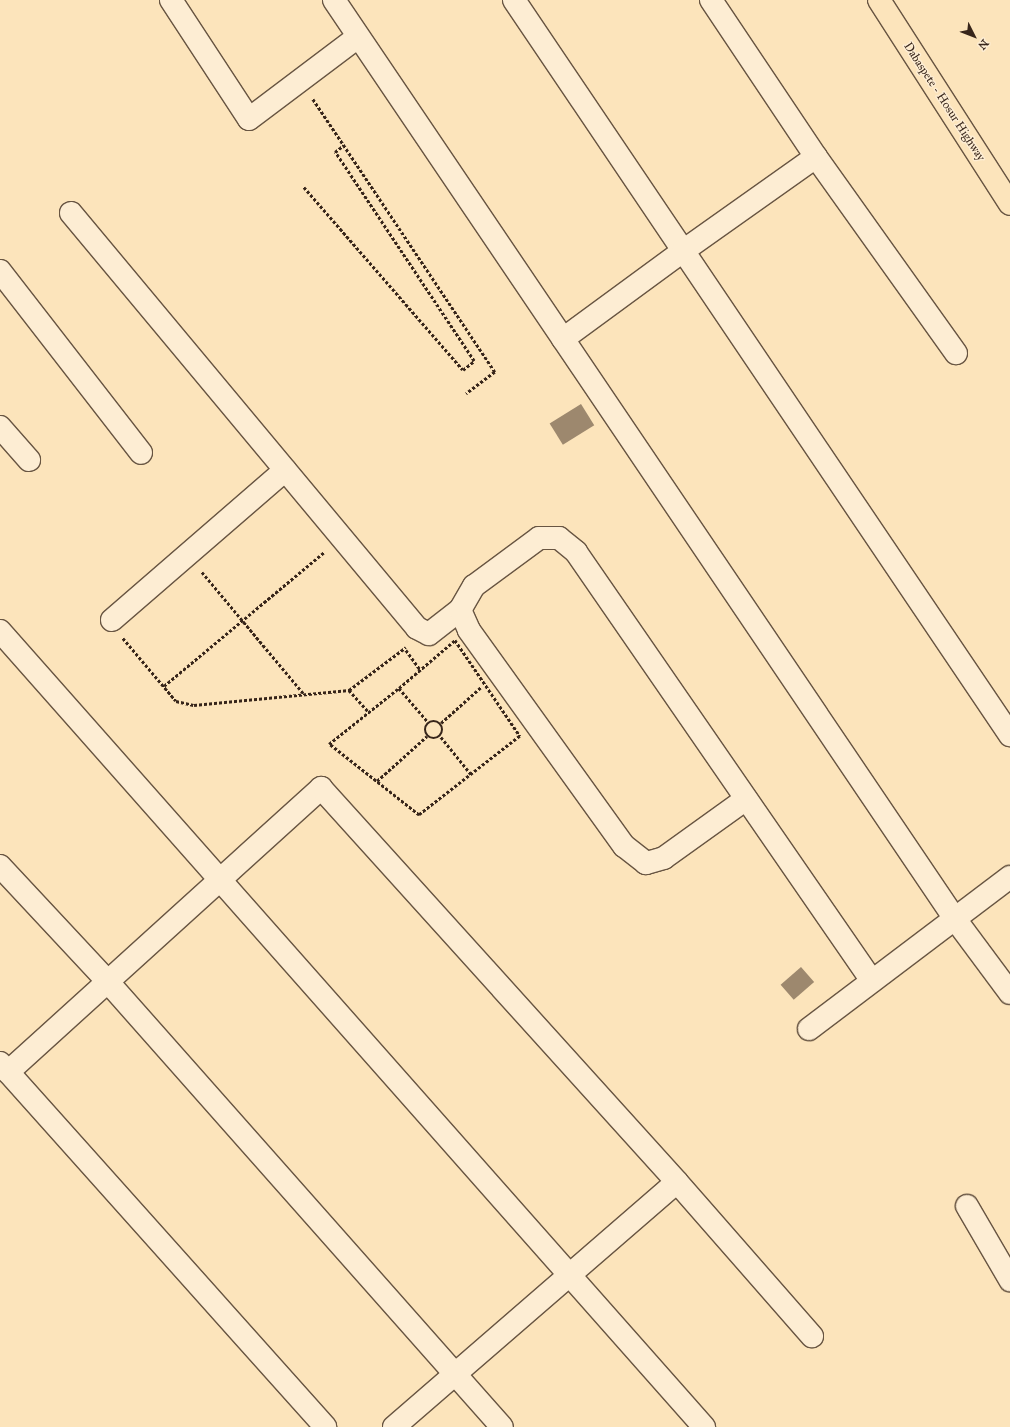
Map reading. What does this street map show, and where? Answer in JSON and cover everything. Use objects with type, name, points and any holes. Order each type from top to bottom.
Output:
[{"type":"highway","name":"Dabaspete - Hosur Highway","points":[[879,0],[1010,204]]},
{"type":"street","points":[[171,0],[249,119],[358,36]]},
{"type":"street","points":[[334,0],[955,919],[1010,993]]},
{"type":"street","points":[[514,0],[1010,735]]},
{"type":"street","points":[[711,0],[816,158],[956,353]]},
{"type":"street","points":[[563,339],[683,251],[816,158]]},
{"type":"street","points":[[71,213],[417,628],[429,634],[460,610],[474,586],[539,538],[559,538],[576,552],[872,981]]},
{"type":"street","points":[[0,271],[141,453]]},
{"type":"street","points":[[0,428],[29,460]]},
{"type":"street","points":[[117,628],[285,470]]},
{"type":"street","points":[[460,610],[469,630],[624,846],[646,863],[664,858],[746,799]]},
{"type":"street","points":[[0,631],[704,1427]]},
{"type":"street","points":[[325,1427],[4,1067],[108,982],[321,788],[677,1182],[812,1336]]},
{"type":"street","points":[[0,866],[108,982],[502,1427]]},
{"type":"street","points":[[808,1029],[1010,877]]},
{"type":"street","points":[[394,1427],[677,1182]]},
{"type":"street","points":[[966,1206],[1010,1280]]},
{"type":"path","points":[[300,80],[495,372],[466,394]]},
{"type":"path","points":[[304,187],[463,370],[474,361],[335,152],[344,145]]},
{"type":"path","points":[[164,686],[324,552]]},
{"type":"path","points":[[198,567],[304,695]]},
{"type":"path","points":[[117,628],[176,701],[194,705],[349,690],[424,632]]},
{"type":"path","points":[[455,640],[520,736],[419,815],[329,744],[399,688],[455,640]]},
{"type":"path","points":[[441,723],[485,684]]},
{"type":"path","points":[[399,688],[428,722]]},
{"type":"path","points":[[349,690],[369,712]]},
{"type":"path","points":[[428,722],[435,720],[441,723],[444,730],[441,737]]},
{"type":"path","points":[[428,722],[425,730],[427,736],[434,739],[441,737]]},
{"type":"path","points":[[377,782],[427,736]]},
{"type":"path","points":[[441,737],[471,774]]},
{"type":"building","points":[[581,404],[594,425],[563,445],[550,424]]},
{"type":"building","points":[[801,967],[814,982],[794,1000],[781,985]]}]
